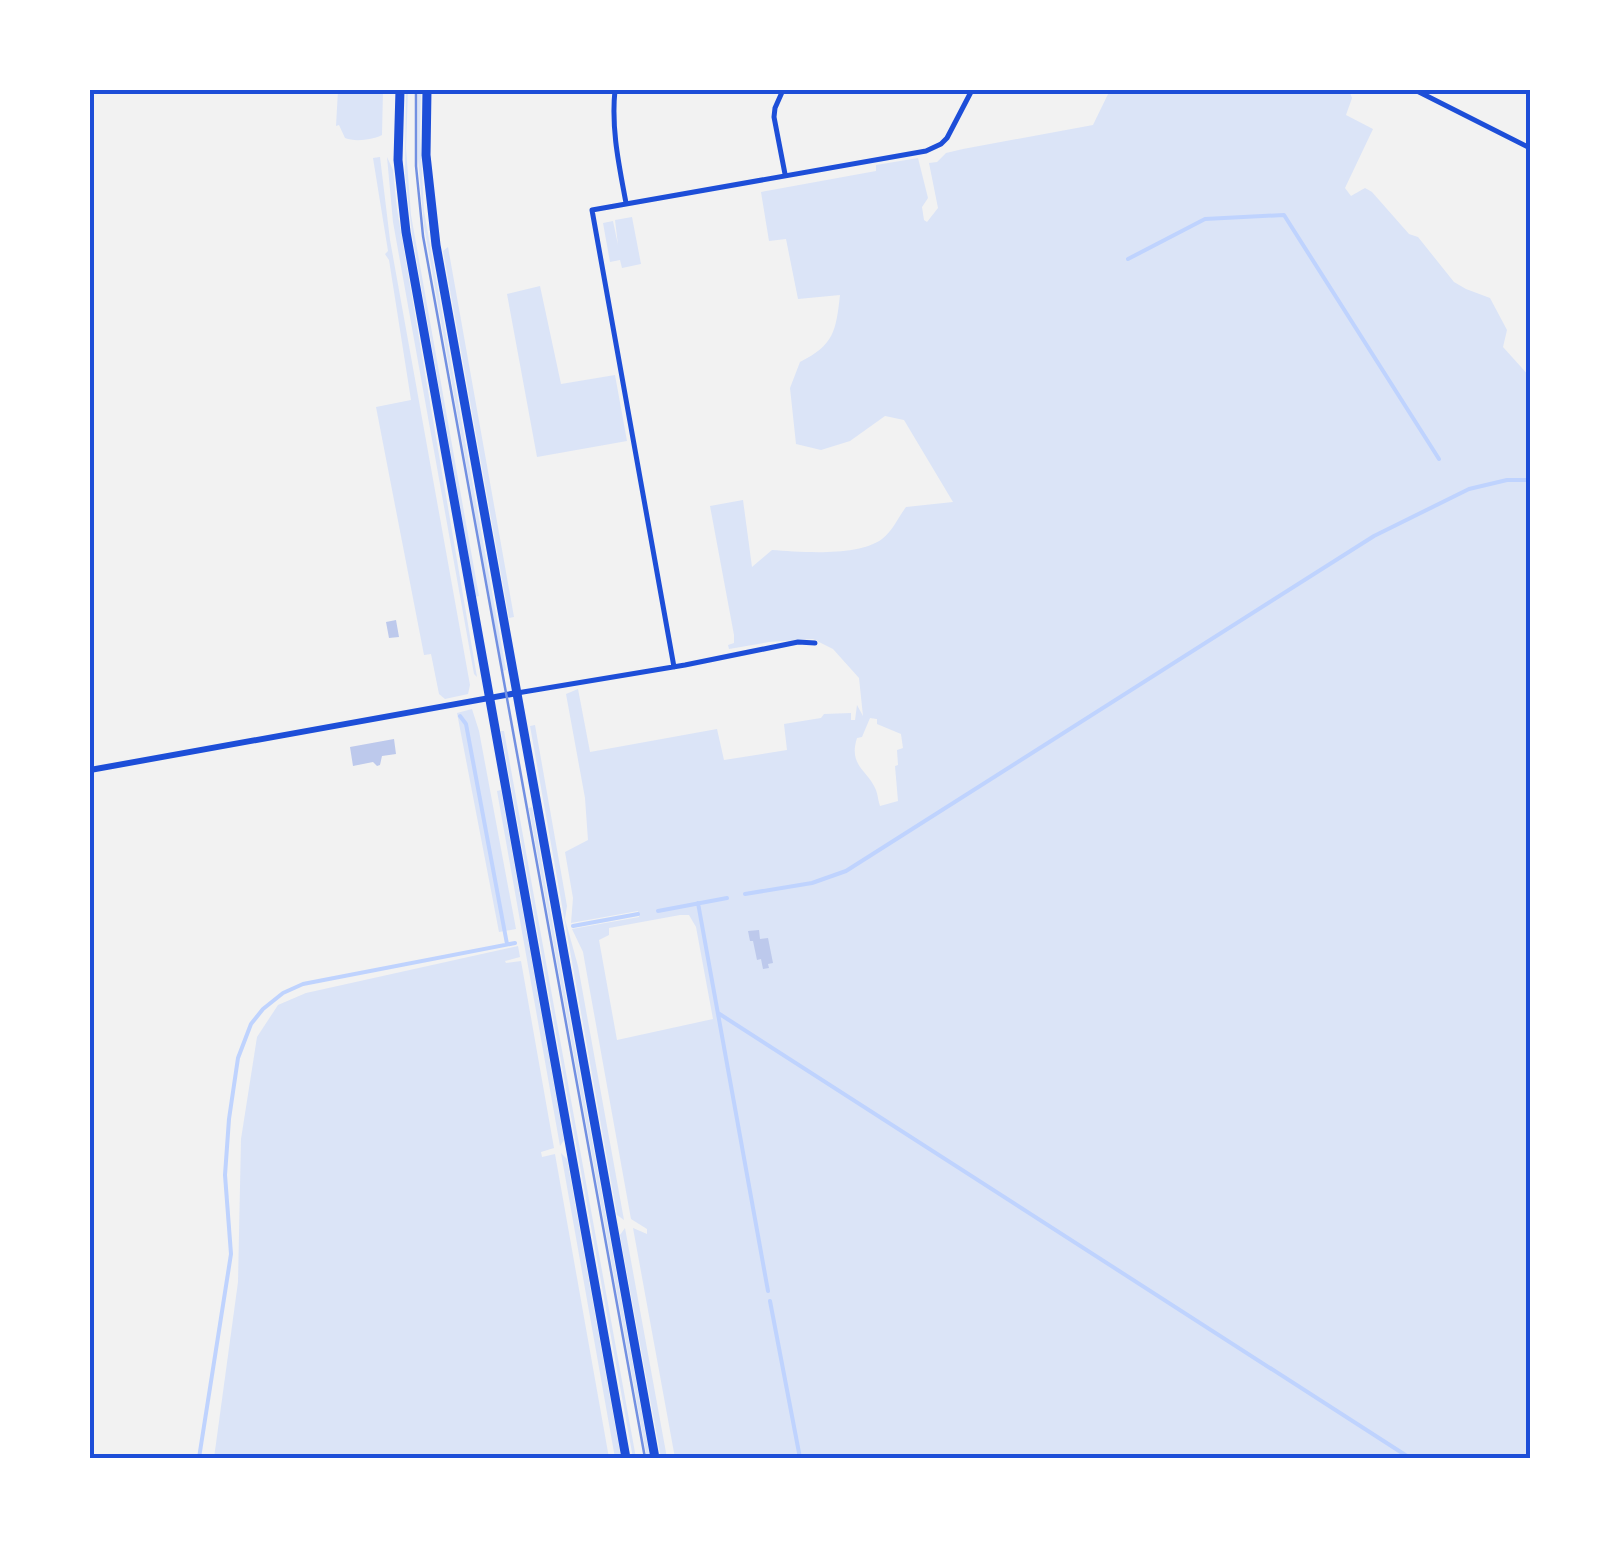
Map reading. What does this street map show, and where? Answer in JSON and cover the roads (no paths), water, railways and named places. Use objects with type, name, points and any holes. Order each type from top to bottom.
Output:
[{"type":"main road","points":[[400,90],[398,146],[404,217],[626,1458]]},
{"type":"main road","points":[[427,90],[426,155],[436,245],[655,1458]]},
{"type":"street","points":[[615,90],[615,140],[626,203]]},
{"type":"street","points":[[783,90],[774,117],[785,175]]},
{"type":"street","points":[[674,667],[592,210],[935,148],[947,138],[972,90]]},
{"type":"street","points":[[1418,91],[1530,148]]},
{"type":"street","points":[[90,770],[798,642],[815,643]]},
{"type":"waterway","points":[[1128,259],[1205,219],[1284,215],[1439,459]]},
{"type":"waterway","points":[[745,894],[812,883],[846,871],[1374,536],[1469,489],[1507,480],[1530,480]]},
{"type":"waterway","points":[[460,716],[466,724],[507,944]]},
{"type":"waterway","points":[[658,911],[727,898]]},
{"type":"waterway","points":[[698,903],[768,1291]]},
{"type":"waterway","points":[[573,926],[638,914]]},
{"type":"waterway","points":[[199,1458],[231,1254],[225,1175],[229,1119],[238,1058],[251,1024],[283,993],[303,984],[515,943]]},
{"type":"waterway","points":[[718,1013],[1410,1458]]},
{"type":"waterway","points":[[770,1301],[800,1458]]},
{"type":"tram line","points":[[416,90],[416,166],[423,236],[645,1458]]}]
